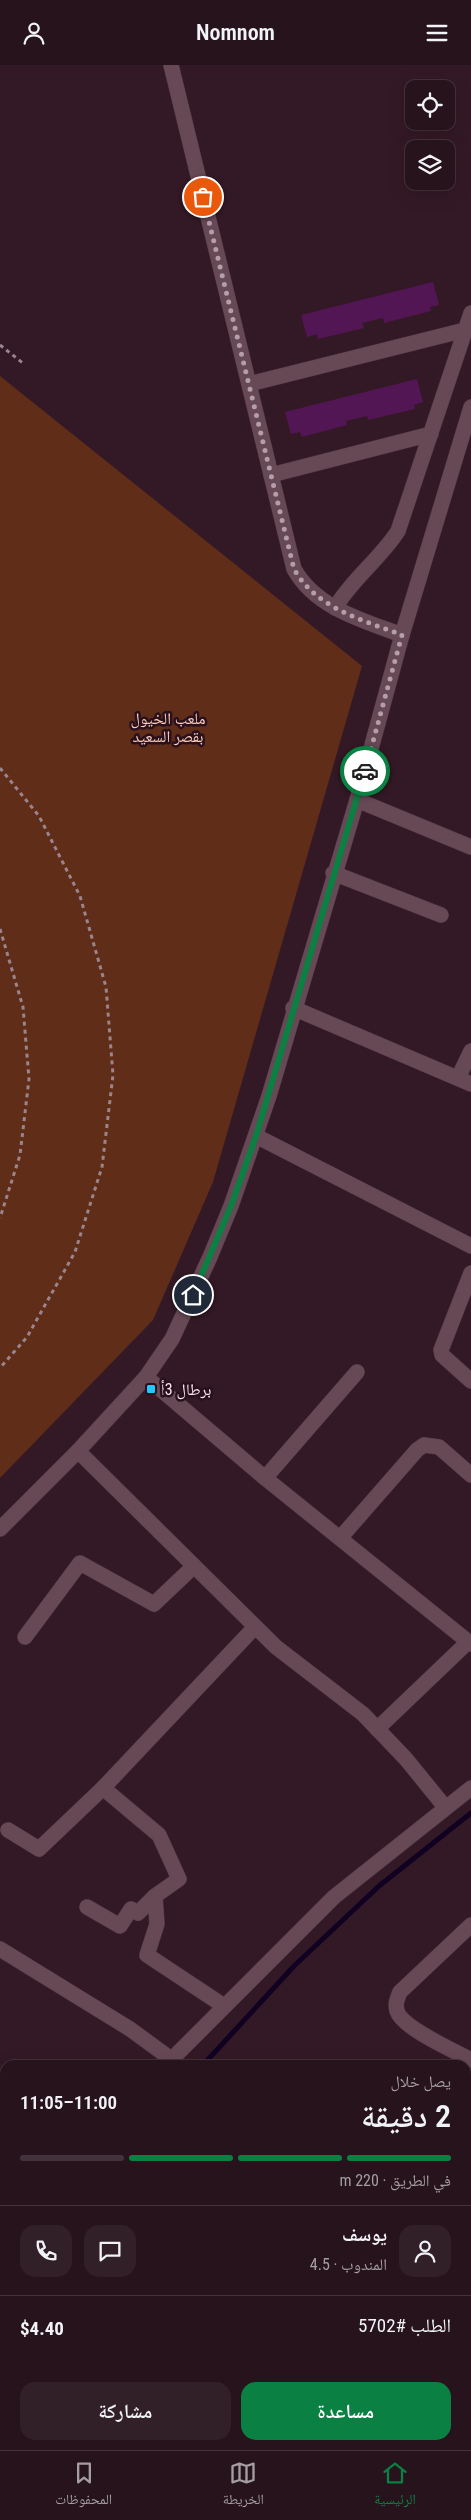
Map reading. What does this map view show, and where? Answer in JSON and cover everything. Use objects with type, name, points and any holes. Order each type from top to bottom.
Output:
[{"type":"street","points":[[171,65],[294,569],[312,593],[336,607],[402,635]]},
{"type":"street","points":[[336,607],[345,591],[386,548],[398,531],[471,313]]},
{"type":"street","points":[[249,384],[465,330]]},
{"type":"street","points":[[0,1529],[78,1451],[146,1377],[172,1339],[227,1215],[256,1136],[333,873],[357,800],[402,635],[471,407]]},
{"type":"street","points":[[271,475],[431,434]]},
{"type":"street","points":[[357,800],[471,847]]},
{"type":"street","points":[[333,873],[441,915]]},
{"type":"street","points":[[293,1008],[465,1081],[471,1051]]},
{"type":"street","points":[[256,1136],[471,1246]]},
{"type":"street","points":[[471,1273],[441,1350],[442,1355],[471,1381]]},
{"type":"street","points":[[265,1478],[357,1372]]},
{"type":"street","points":[[146,1377],[265,1478],[341,1537],[470,1643],[378,1729]]},
{"type":"street","points":[[341,1537],[417,1450],[424,1445],[439,1447],[471,1475]]},
{"type":"street","points":[[78,1451],[276,1647],[342,1697],[378,1729],[445,1807]]},
{"type":"street","points":[[25,1637],[80,1563],[154,1604],[194,1566]]},
{"type":"street","points":[[8,1830],[39,1849],[102,1788],[255,1627]]},
{"type":"street","points":[[87,1907],[120,1926],[130,1909],[138,1913],[155,1896],[179,1879],[159,1835],[102,1788]]},
{"type":"street","points":[[171,2060],[334,1897],[471,1788]]},
{"type":"street","points":[[155,1896],[157,1924],[147,1955],[224,2006]]},
{"type":"street","points":[[469,2060],[409,2025],[397,2013],[396,2002],[400,1992],[471,1925]]},
{"type":"street","points":[[0,1949],[130,2029],[167,2060]]},
{"type":"path","points":[[0,345],[24,364]]},
{"type":"path","points":[[0,768],[39,816],[80,896],[106,987],[113,1075],[102,1167],[75,1252],[27,1337],[0,1368]]},
{"type":"path","points":[[0,929],[23,1007],[29,1079],[20,1155],[0,1218]]},
{"type":"green space","name":"ملعب الخيول بقصر السعيد","points":[[0,376],[362,666],[213,1182],[153,1320],[0,1478]]},
{"type":"building","points":[[433,282],[439,305],[430,307],[431,311],[384,323],[383,318],[362,323],[364,328],[318,339],[317,334],[307,337],[301,315]]},
{"type":"building","points":[[417,379],[423,402],[414,405],[415,409],[368,420],[367,416],[346,421],[347,425],[302,437],[300,432],[291,434],[285,412]]},
{"type":"waterway","points":[[208,2060],[294,1966],[379,1886],[471,1813]]},
{"type":"way so far","points":[[203,197],[294,569],[301,581],[312,593],[326,603],[350,615],[402,635],[365,771]]},
{"type":"place","name":"برطال 3أ","points":[[151,1389]]},
{"type":"route","points":[[193,1295],[231,1206],[256,1136],[365,771]]}]
